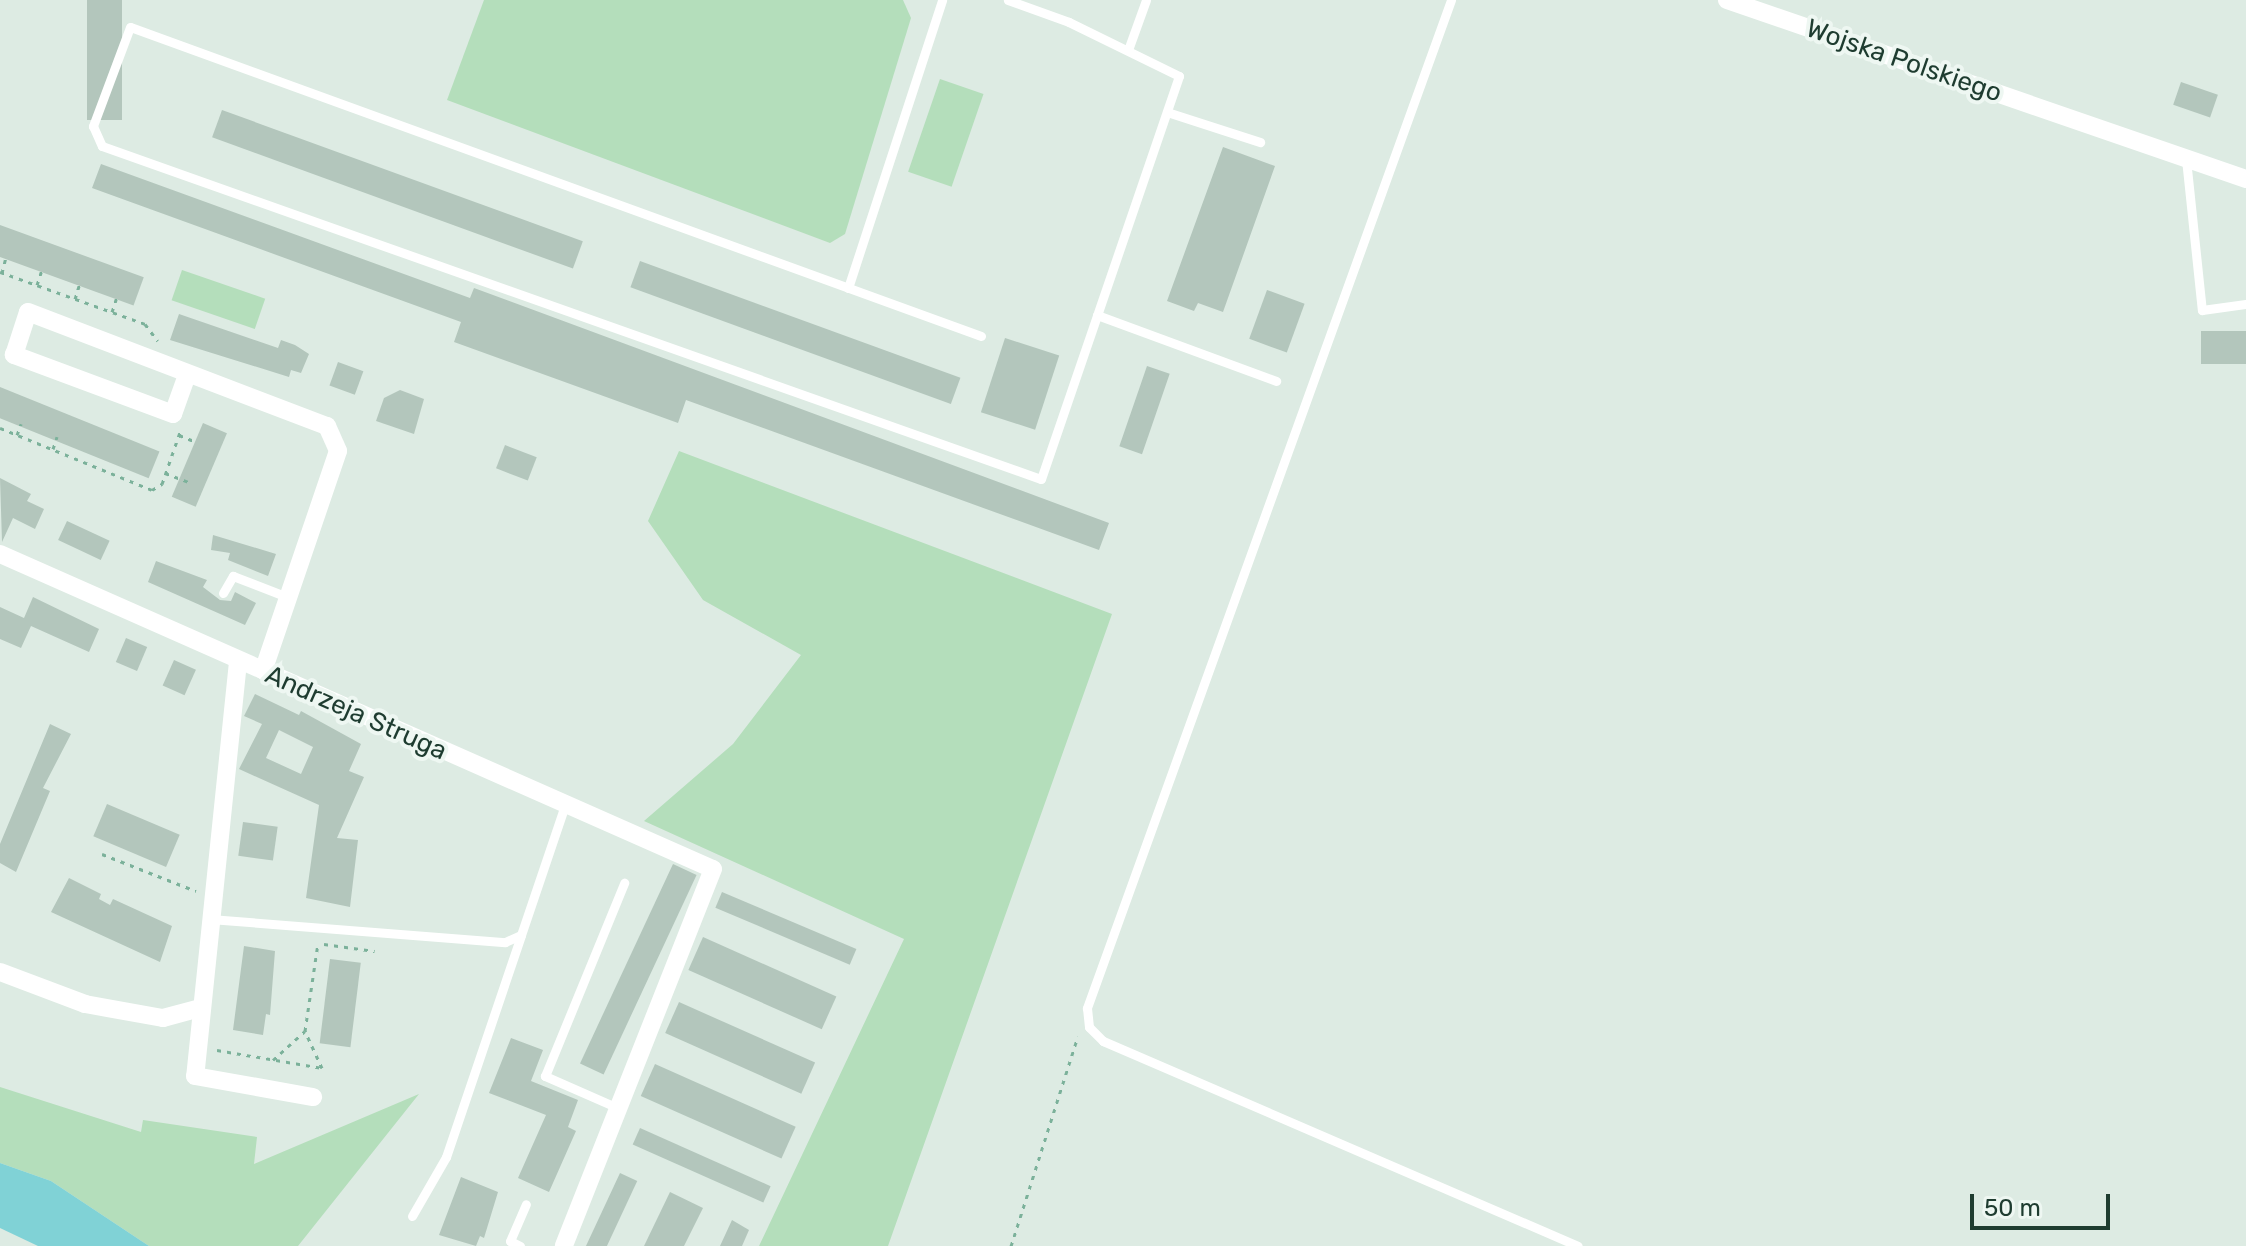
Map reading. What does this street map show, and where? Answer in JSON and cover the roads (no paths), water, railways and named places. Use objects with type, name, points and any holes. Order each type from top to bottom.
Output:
[{"type":"street","name":"Wojska Polskiego","points":[[1727,0],[2246,179]]},
{"type":"street","points":[[187,375],[173,414],[14,355],[28,312],[327,426],[339,447],[263,671]]},
{"type":"street","name":"Andrzeja Struga","points":[[0,554],[238,662],[713,869],[618,1108]]},
{"type":"street","points":[[238,662],[195,1076],[313,1097]]},
{"type":"street","points":[[0,972],[85,1004],[163,1018],[200,1008]]},
{"type":"street","points":[[564,1246],[618,1108]]},
{"type":"lane","points":[[848,288],[942,0]]},
{"type":"lane","points":[[981,336],[130,27],[93,126],[102,146],[1041,479],[1179,76],[1128,50],[1008,0]]},
{"type":"lane","points":[[1128,50],[1146,0]]},
{"type":"lane","points":[[1451,0],[1087,1008],[1089,1027],[1103,1041],[1578,1246]]},
{"type":"lane","points":[[1167,112],[1260,142]]},
{"type":"lane","points":[[2186,158],[2202,310],[2246,304]]},
{"type":"lane","points":[[1097,315],[1276,381]]},
{"type":"lane","points":[[223,593],[233,576],[290,598]]},
{"type":"lane","points":[[412,1216],[446,1157],[565,805]]},
{"type":"lane","points":[[618,1108],[545,1076],[624,883]]},
{"type":"lane","points":[[210,919],[505,942],[521,935]]},
{"type":"lane","points":[[520,1246],[510,1241],[526,1204]]},
{"type":"water","points":[[0,1163],[51,1181],[149,1246],[38,1246],[0,1228]]}]
